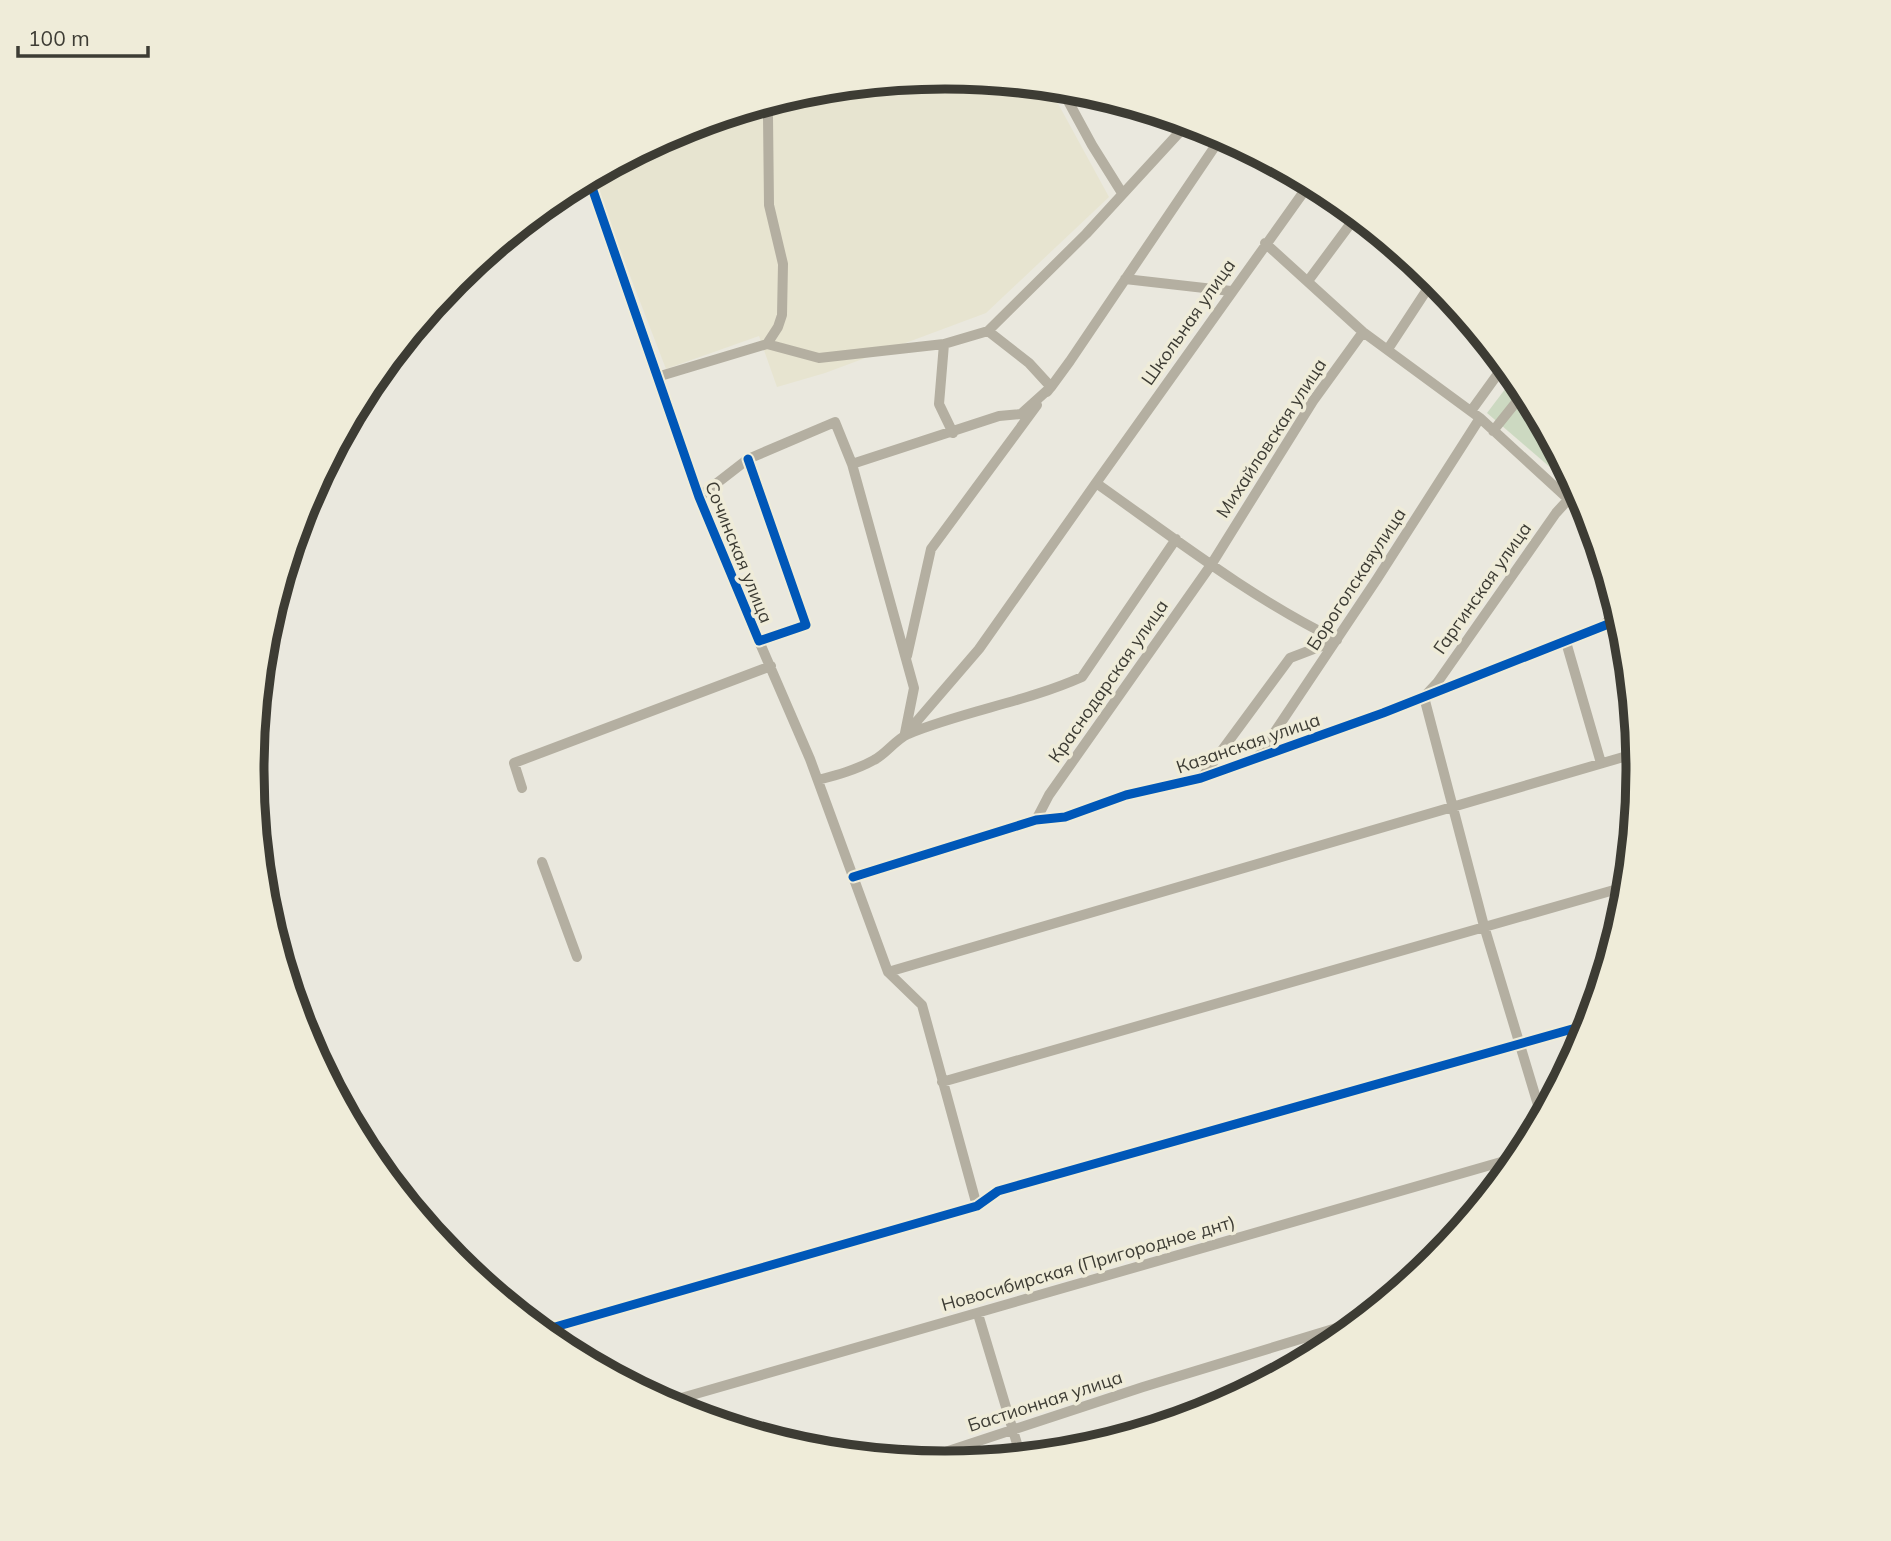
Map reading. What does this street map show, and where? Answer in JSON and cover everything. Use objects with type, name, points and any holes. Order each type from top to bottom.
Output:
[{"type":"street","points":[[1068,100],[1122,193]]},
{"type":"street","points":[[766,113],[768,117],[769,205],[783,264],[782,315],[767,344]]},
{"type":"street","points":[[657,377],[767,344],[819,358],[944,344],[988,331],[1086,234],[1180,131]]},
{"type":"street","points":[[906,659],[931,550],[1051,387],[1216,145]]},
{"type":"street","name":"Сочинская улица","points":[[592,189],[699,497],[759,641],[806,625],[748,459]]},
{"type":"street","name":"Школьная улица","points":[[905,735],[979,649],[1265,243],[1305,192]]},
{"type":"street","points":[[1308,281],[1351,223]]},
{"type":"street","points":[[1265,243],[1363,332],[1475,414],[1571,502]]},
{"type":"street","points":[[1125,279],[1231,291]]},
{"type":"street","points":[[1388,349],[1427,289]]},
{"type":"street","points":[[988,331],[1028,363],[1051,387]]},
{"type":"street","name":"Михайловская улица","points":[[1211,565],[1313,401],[1363,332]]},
{"type":"street","points":[[944,344],[939,404],[953,432]]},
{"type":"street","name":"Бороголскаяулица","points":[[1258,757],[1337,640],[1499,374]]},
{"type":"street","points":[[852,464],[999,416],[1021,414],[1051,387]]},
{"type":"street","points":[[1493,431],[1517,401]]},
{"type":"street","points":[[699,497],[748,459],[835,422],[852,464],[914,688],[905,735]]},
{"type":"street","points":[[1096,483],[1211,565],[1292,618],[1337,640]]},
{"type":"street","name":"Гаргинская улица","points":[[1424,697],[1556,513],[1569,500]]},
{"type":"street","points":[[818,780],[875,760],[905,735],[1060,687],[1082,677],[1176,539]]},
{"type":"street","name":"Краснодарская улица","points":[[1036,820],[1049,795],[1211,565]]},
{"type":"street","points":[[1605,626],[1610,620]]},
{"type":"street","name":"Казанская улица","points":[[853,877],[1036,820],[1065,817],[1126,795],[1201,778],[1424,697],[1611,624]]},
{"type":"street","name":"Казанская улица","points":[[1201,778],[1290,658],[1337,640]]},
{"type":"street","points":[[759,641],[818,780],[888,972],[922,1005],[976,1206]]},
{"type":"street","points":[[1566,642],[1601,763]]},
{"type":"street","points":[[522,788],[514,763],[771,666]]},
{"type":"street","points":[[1424,697],[1484,926],[1538,1105]]},
{"type":"street","points":[[888,972],[1626,756]]},
{"type":"street","points":[[542,862],[578,957]]},
{"type":"street","points":[[942,1082],[1616,889]]},
{"type":"street","points":[[554,1327],[976,1206],[998,1191],[1576,1028]]},
{"type":"street","name":"Новосибирская (Пригородное днт)","points":[[681,1398],[1503,1162]]},
{"type":"street","points":[[978,1314],[1018,1447]]},
{"type":"street","name":"Бастионная улица","points":[[946,1452],[1143,1387],[1337,1328]]},
{"type":"shaded area","points":[[946,89],[1034,95],[1055,98],[1109,197],[986,313],[825,373],[777,387],[759,336],[666,369],[596,187],[685,141],[769,112],[857,95]]},
{"type":"green space","points":[[1508,386],[1559,475],[1487,413]]},
{"type":"cycle path","points":[[592,189],[699,497],[759,641],[806,625],[748,459]]},
{"type":"cycle path","points":[[853,877],[1036,820],[1065,817],[1126,795],[1201,778],[1383,713],[1611,623]]},
{"type":"cycle path","points":[[554,1327],[977,1206],[998,1191],[1576,1028]]}]
